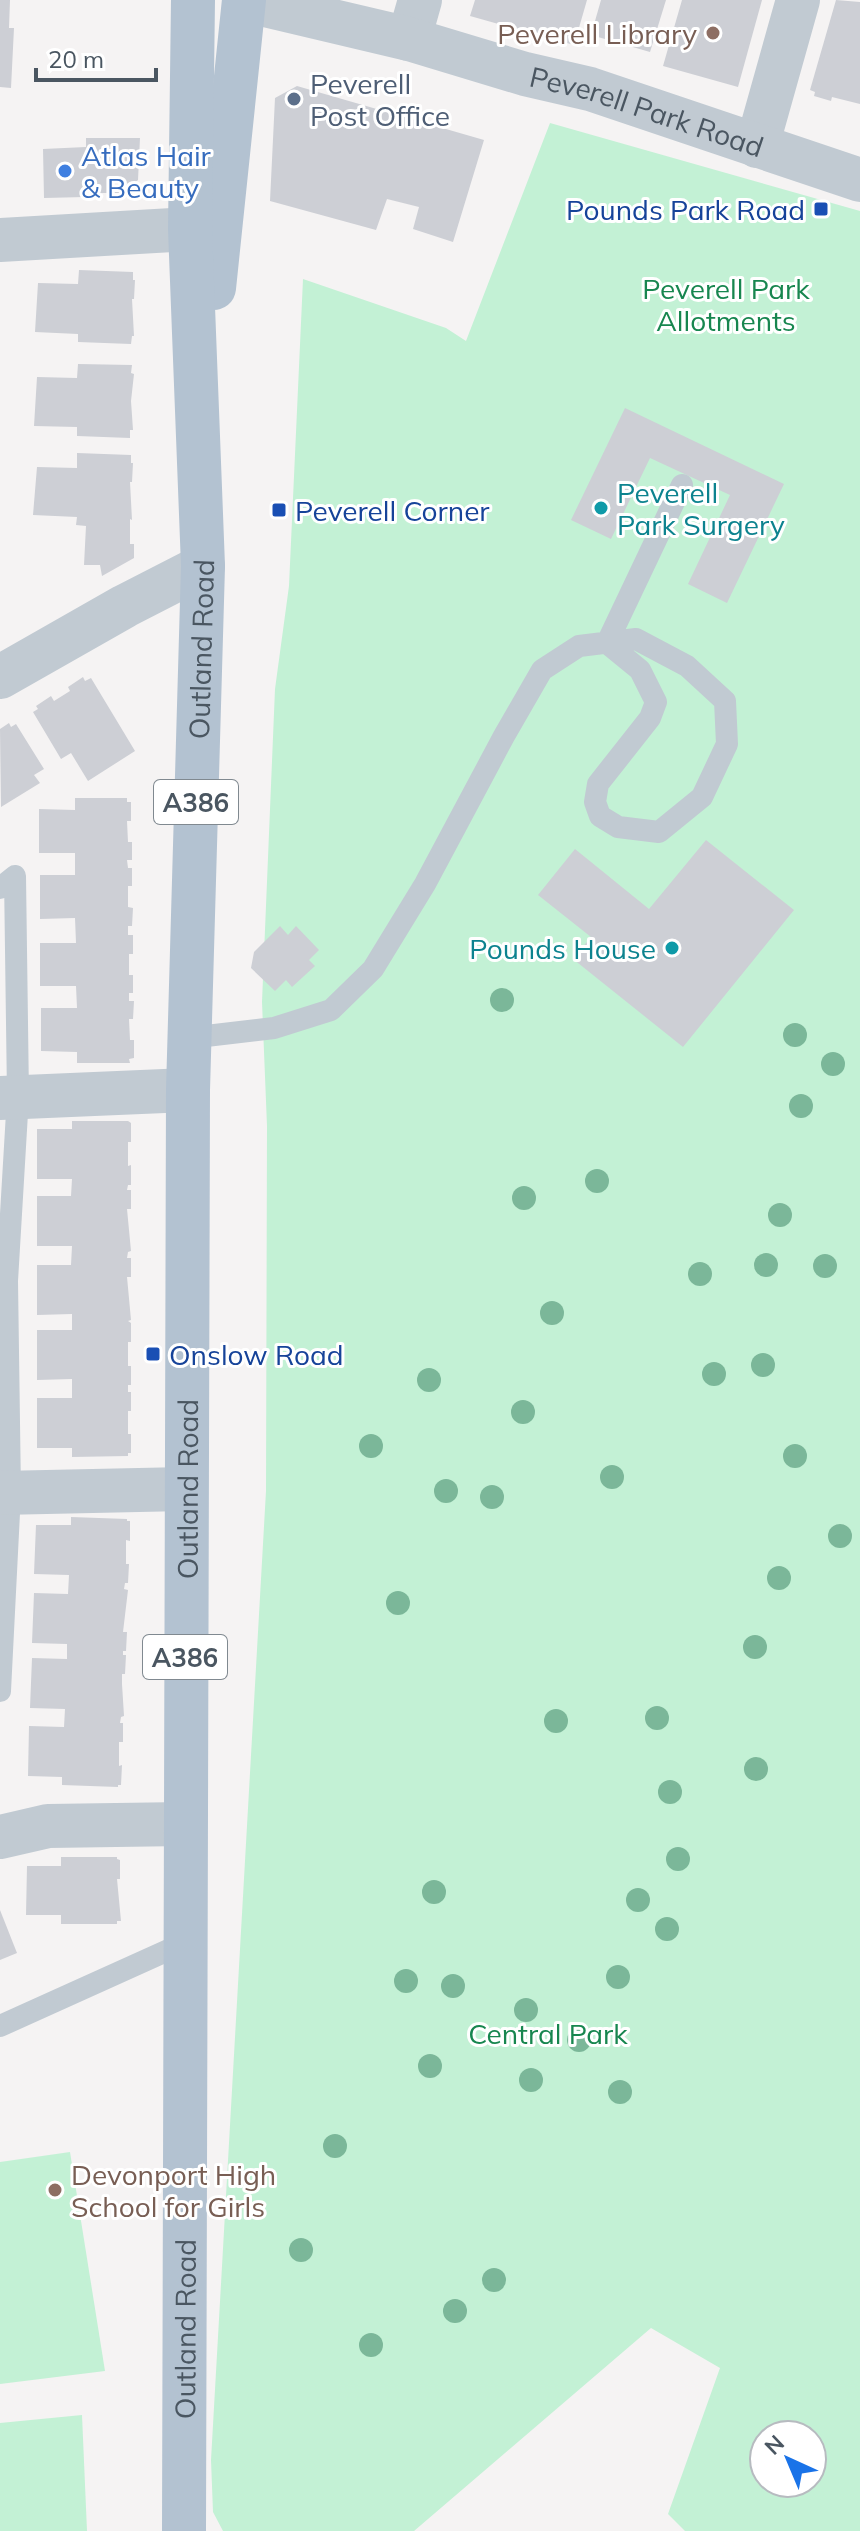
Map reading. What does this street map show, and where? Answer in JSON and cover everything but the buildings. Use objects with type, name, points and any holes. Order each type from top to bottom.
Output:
[{"type":"main road","name":"Outland Road","points":[[184,2531],[188,1090],[203,566],[190,229],[193,0]]},
{"type":"main road","name":"Outland Road","points":[[198,446],[244,0]]},
{"type":"street","name":"Peverell Park Road","points":[[244,0],[415,20],[525,74],[590,89],[860,180]]},
{"type":"street","points":[[757,146],[798,0]]},
{"type":"street","points":[[0,240],[190,229]]},
{"type":"street","points":[[0,677],[203,566]]},
{"type":"street","points":[[9,1097],[188,1090]]},
{"type":"street","points":[[5,1493],[185,1489]]},
{"type":"street","points":[[0,1837],[48,1826],[184,1824]]},
{"type":"lane","points":[[607,643],[682,485]]},
{"type":"lane","points":[[189,1038],[274,1028],[331,1010],[373,969],[425,884],[542,670],[579,646],[636,639],[687,666],[725,701],[727,744],[702,797],[659,832],[618,827],[600,816],[595,802],[598,784],[650,718],[656,702],[640,670],[607,643]]},
{"type":"lane","points":[[0,888],[15,876],[3,1282],[5,1493],[0,1691]]},
{"type":"lane","points":[[0,2026],[184,1943]]},
{"type":"green space","name":"Central Park","points":[[550,123],[860,211],[860,2531],[685,2531],[668,2514],[720,2368],[651,2328],[414,2531],[223,2531],[213,2512],[211,2460],[266,1491],[267,1126],[262,1002],[275,689],[289,586],[303,279],[446,328],[466,341]]},
{"type":"green space","points":[[70,2152],[105,2371],[0,2384],[0,2162]]},
{"type":"green space","points":[[82,2415],[87,2531],[0,2531],[0,2423]]},
{"type":"place","name":"Peverell Library","points":[[713,33]]},
{"type":"place","name":"Peverell Post Office","points":[[294,99]]},
{"type":"place","name":"Atlas Hair & Beauty","points":[[65,171]]},
{"type":"place","name":"Pounds Park Road","points":[[821,209]]},
{"type":"place","name":"Peverell Park Surgery","points":[[601,508]]},
{"type":"place","name":"Peverell Corner","points":[[279,510]]},
{"type":"place","name":"Pounds House","points":[[672,948]]},
{"type":"place","name":"Onslow Road","points":[[153,1354]]},
{"type":"place","name":"Devonport High School for Girls","points":[[55,2190]]},
{"type":"park label","name":"Peverell Park Allotments","points":[[726,304]]}]
